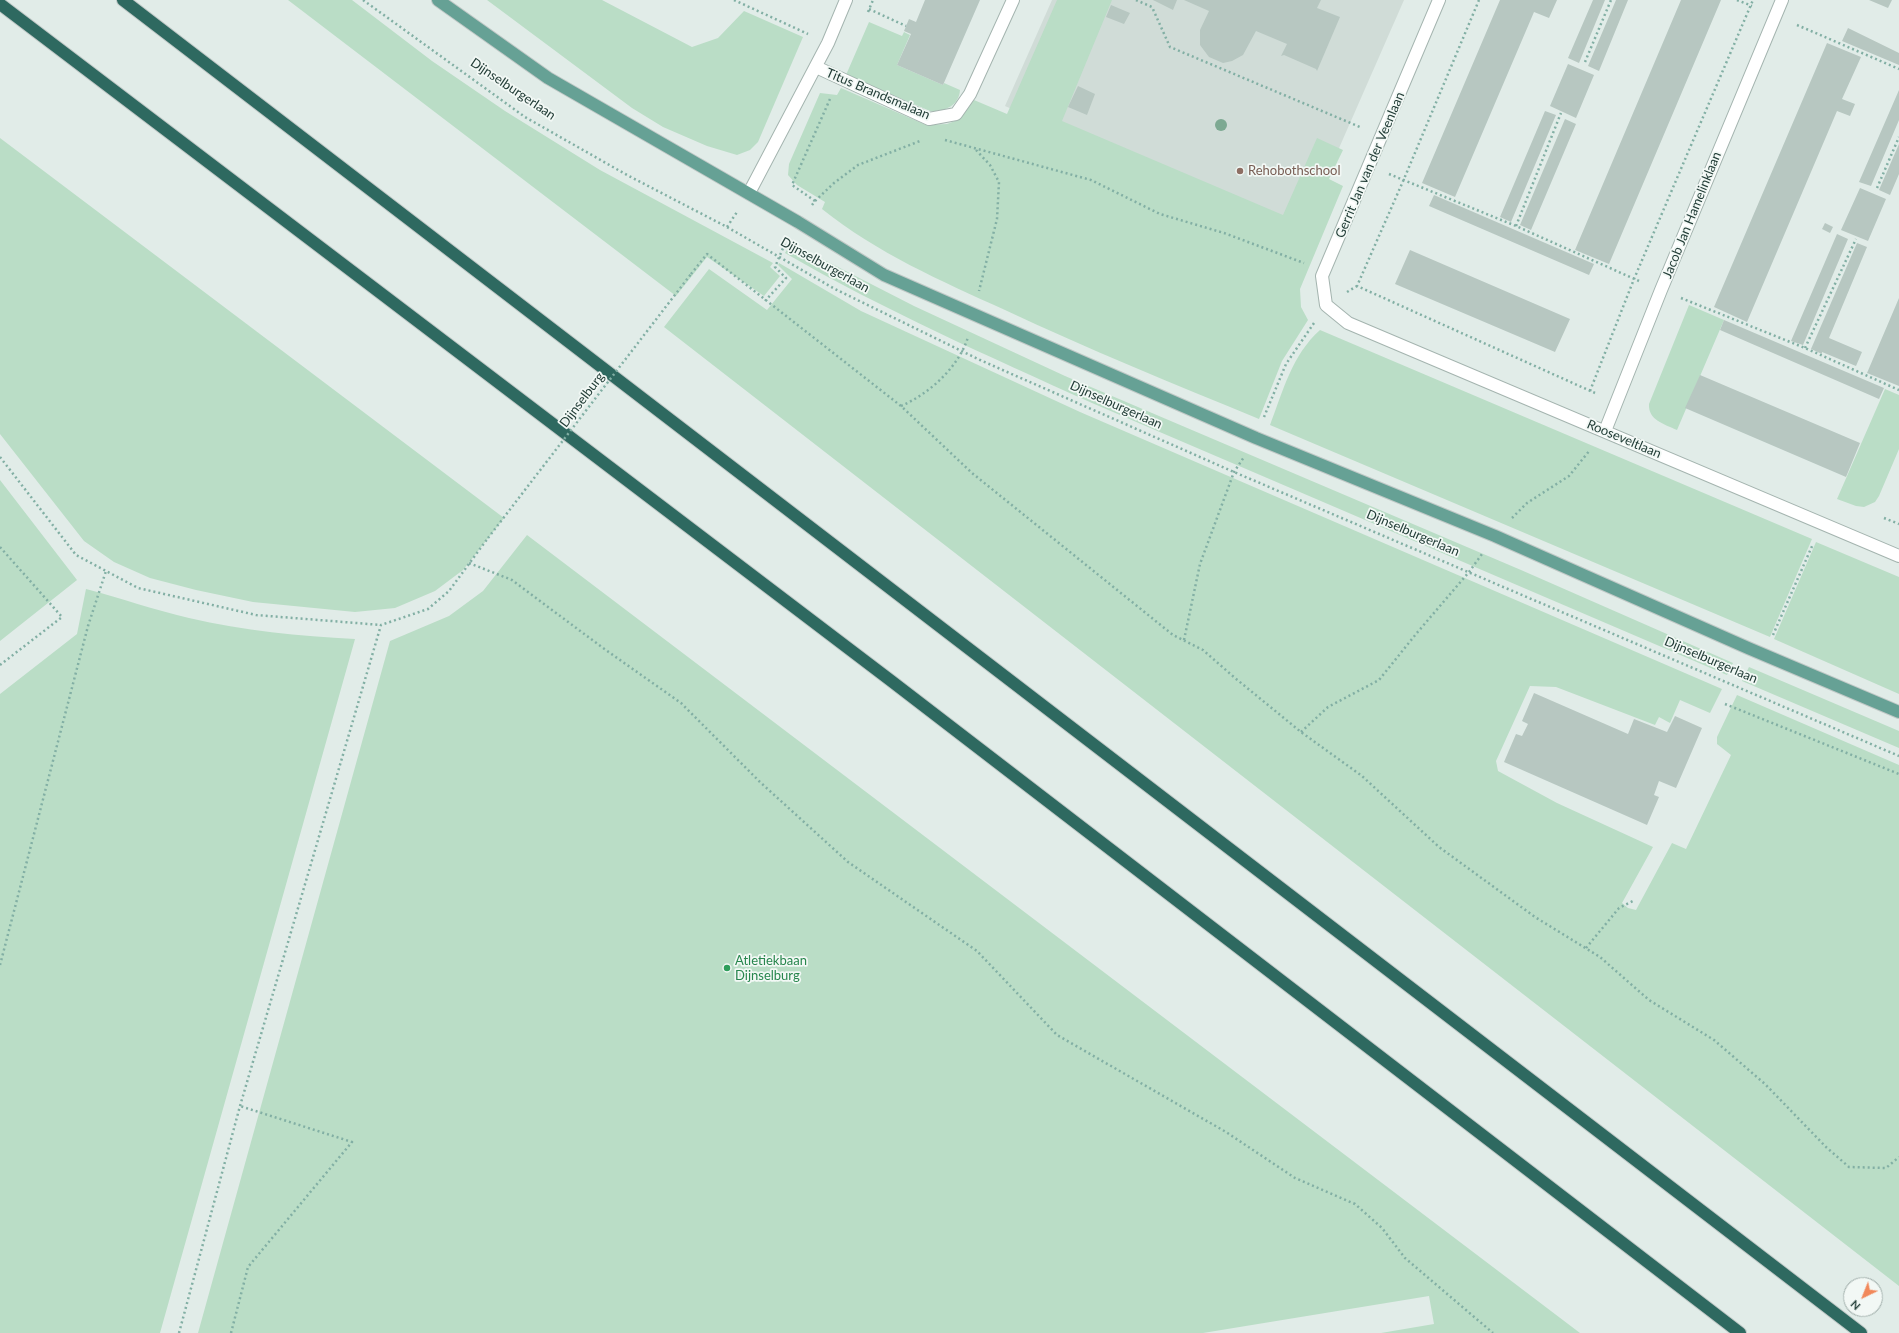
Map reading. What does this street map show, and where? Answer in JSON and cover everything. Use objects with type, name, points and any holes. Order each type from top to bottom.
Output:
[{"type":"highway","points":[[123,0],[1860,1333]]},
{"type":"highway","points":[[0,4],[897,685],[1740,1333]]},
{"type":"main road","name":"Dijnselburgerlaan","points":[[438,0],[548,78],[749,193],[884,275],[1256,438],[1495,536],[1748,648],[1899,712]]},
{"type":"street","name":"Titus Brandsmalaan","points":[[749,193],[816,67],[846,0]]},
{"type":"street","name":"Titus Brandsmalaan","points":[[816,67],[839,79],[930,119],[938,119],[956,114],[970,94],[1013,0]]},
{"type":"street","name":"Gerrit Jan van der Veenlaan","points":[[1322,276],[1439,0]]},
{"type":"street","name":"Jacob Jan Hamelinklaan","points":[[1605,431],[1661,290],[1774,16],[1782,0]]},
{"type":"street","name":"Rooseveltlaan","points":[[1322,276],[1326,305],[1348,323],[1822,524],[1897,551]]},
{"type":"path","name":"Dijnselburgerlaan","points":[[364,0],[525,117],[627,175],[780,256],[835,288],[961,350],[1234,472],[1899,756]]},
{"type":"path","points":[[734,0],[828,43]]},
{"type":"path","points":[[866,16],[873,0]]},
{"type":"path","points":[[1136,0],[1152,7],[1170,47],[1382,136]]},
{"type":"path","points":[[1479,0],[1404,179],[1357,286],[1590,391],[1615,404]]},
{"type":"path","points":[[1585,62],[1611,0]]},
{"type":"path","points":[[1590,391],[1634,279],[1754,0]]},
{"type":"path","points":[[869,9],[906,26]]},
{"type":"path","points":[[1774,16],[1899,69]]},
{"type":"path","points":[[815,201],[792,185],[839,79]]},
{"type":"path","points":[[1516,226],[1561,113]]},
{"type":"path","points":[[938,119],[943,139],[976,150],[1091,180],[1160,214],[1224,233],[1302,261],[1322,276]]},
{"type":"path","points":[[1877,188],[1899,137]]},
{"type":"path","points":[[925,139],[858,166],[834,183],[815,201],[798,222],[775,267],[786,278],[765,301],[811,334],[901,406],[972,473],[1113,588],[1173,635],[1203,650],[1301,732],[1362,776],[1439,846],[1535,918],[1600,956],[1649,1000],[1714,1040],[1765,1084],[1826,1147],[1849,1167],[1886,1168],[1899,1157]]},
{"type":"path","points":[[901,406],[917,399],[944,376],[967,339],[997,219],[999,182],[990,165],[976,150]]},
{"type":"path","points":[[1369,167],[1404,179],[1516,226],[1634,279],[1805,348],[1899,390]]},
{"type":"path","points":[[1805,348],[1856,239]]},
{"type":"path","name":"Dijnselburg","points":[[381,625],[428,609],[449,591],[488,538],[707,254],[765,301]]},
{"type":"path","points":[[1495,536],[1527,503],[1569,476],[1605,431]]},
{"type":"path","points":[[0,456],[76,555],[138,588],[256,615],[381,625],[240,1106],[179,1333]]},
{"type":"path","points":[[1884,518],[1899,524]]},
{"type":"path","points":[[1748,648],[1772,638],[1822,524]]},
{"type":"path","points":[[0,548],[62,617],[0,665]]},
{"type":"path","points":[[469,563],[512,580],[603,648],[681,703],[760,782],[848,862],[977,950],[1057,1035],[1226,1132],[1295,1178],[1355,1204],[1382,1228],[1405,1258],[1493,1333]]},
{"type":"path","points":[[0,965],[88,626],[106,571]]},
{"type":"path","points":[[1301,732],[1328,707],[1379,680],[1469,572]]},
{"type":"path","points":[[1725,704],[1899,774]]},
{"type":"path","points":[[1586,948],[1619,908],[1633,901]]},
{"type":"path","points":[[231,1333],[248,1267],[352,1142],[240,1106]]},
{"type":"shaded area","name":"Rehobothschool","points":[[1052,0],[1404,0],[1300,237],[1005,106]]},
{"type":"green space","points":[[288,0],[352,0],[432,61],[505,111],[600,170],[773,263],[770,267],[780,276],[764,296],[707,257],[676,296]]},
{"type":"green space","points":[[487,0],[602,0],[692,47],[718,38],[744,11],[803,37],[758,142],[750,150],[737,155],[707,146],[663,127],[632,108]]},
{"type":"green space","points":[[1057,0],[1112,0],[1062,121],[1283,215],[1317,138],[1343,150],[1329,179],[1343,186],[1300,289],[1301,307],[1308,320],[1282,361],[1259,419],[1068,339],[910,265],[887,253],[843,225],[822,209],[825,202],[797,185],[788,175],[789,164],[820,93],[837,95],[841,88],[926,125],[947,124],[955,121],[974,100],[1007,114]]},
{"type":"green space","points":[[869,22],[902,36],[904,32],[910,35],[897,65],[943,85],[944,83],[960,90],[959,96],[954,104],[945,109],[930,111],[846,75]]},
{"type":"green space","points":[[0,138],[504,518],[463,570],[435,591],[395,608],[355,612],[253,602],[196,590],[150,578],[114,562],[84,541],[0,434]]},
{"type":"green space","points":[[791,243],[914,306],[1065,376],[1521,570],[1733,663],[1727,675],[1092,403],[937,332],[822,274],[785,253]]},
{"type":"green space","points":[[779,263],[861,311],[1080,412],[1722,689],[1710,713],[1680,700],[1670,723],[1659,717],[1655,725],[1556,687],[1530,686],[1496,761],[1498,771],[1557,803],[1653,847],[1622,903],[1628,908],[1636,910],[1672,843],[1686,849],[1731,755],[1717,744],[1717,737],[1737,695],[1899,765],[1899,1286],[664,327],[709,269],[767,310],[792,279],[778,265]]},
{"type":"green space","points":[[1689,305],[1724,320],[1677,430],[1654,418],[1649,409],[1649,404]]},
{"type":"green space","points":[[1320,330],[1812,539],[1770,637],[1270,425],[1295,362],[1310,340]]},
{"type":"green space","points":[[1885,389],[1899,395],[1899,449],[1875,502],[1864,507],[1856,506],[1837,499]]},
{"type":"green space","points":[[0,480],[77,580],[0,641]]},
{"type":"green space","points":[[527,535],[1580,1333],[1381,1333],[1434,1324],[1429,1296],[1203,1333],[198,1333],[390,641],[449,616],[483,591]]},
{"type":"green space","points":[[1816,542],[1899,577],[1899,694],[1774,639]]},
{"type":"green space","points":[[86,589],[210,623],[272,632],[355,639],[160,1333],[0,1333],[0,694],[77,634]]},
{"type":"green space","points":[[1749,667],[1899,731],[1899,748],[1742,681]]},
{"type":"building","points":[[925,0],[980,0],[943,85],[897,65],[911,34],[904,31],[909,19],[916,22]]},
{"type":"building","points":[[1153,0],[1177,0],[1173,10]]},
{"type":"building","points":[[1184,0],[1321,0],[1317,8],[1340,17],[1317,71],[1316,69],[1284,55],[1281,56],[1287,44],[1256,31],[1243,55],[1232,61],[1223,63],[1209,57],[1200,45],[1200,30],[1209,11]]},
{"type":"building","points":[[1500,0],[1557,0],[1549,18],[1534,12],[1455,197],[1422,183]]},
{"type":"building","points":[[1593,0],[1605,0],[1579,63],[1568,58]]},
{"type":"building","points":[[1616,0],[1628,0],[1599,71],[1588,66]]},
{"type":"building","points":[[1681,0],[1721,0],[1609,264],[1575,250]]},
{"type":"building","points":[[1869,0],[1892,0],[1888,8]]},
{"type":"building","points":[[1111,5],[1130,13],[1124,24],[1106,17]]},
{"type":"building","points":[[1848,28],[1899,53],[1899,65],[1842,41]]},
{"type":"building","points":[[1827,43],[1861,57],[1842,99],[1855,104],[1850,116],[1837,111],[1747,322],[1714,307]]},
{"type":"building","points":[[1568,64],[1594,75],[1576,118],[1550,106]]},
{"type":"building","points":[[1078,86],[1095,94],[1087,115],[1068,107]]},
{"type":"building","points":[[1899,90],[1899,120],[1871,186],[1859,182]]},
{"type":"building","points":[[1545,111],[1556,115],[1511,222],[1500,217]]},
{"type":"building","points":[[1565,119],[1576,124],[1531,230],[1520,225]]},
{"type":"building","points":[[1899,144],[1899,174],[1890,195],[1879,190]]},
{"type":"building","points":[[1860,188],[1886,199],[1868,241],[1841,230]]},
{"type":"building","points":[[1434,195],[1594,264],[1589,275],[1429,206]]},
{"type":"building","points":[[1825,223],[1833,227],[1830,233],[1822,229]]},
{"type":"building","points":[[1837,234],[1848,239],[1803,345],[1791,341]]},
{"type":"building","points":[[1857,243],[1867,247],[1829,338],[1862,352],[1856,366],[1811,349]]},
{"type":"building","points":[[1410,250],[1570,319],[1555,352],[1395,284]]},
{"type":"building","points":[[1899,298],[1899,386],[1867,373]]},
{"type":"building","points":[[1724,320],[1884,388],[1879,399],[1720,330]]},
{"type":"building","points":[[1700,375],[1860,443],[1846,477],[1685,408]]},
{"type":"building","points":[[1534,693],[1628,734],[1634,719],[1667,732],[1675,716],[1702,728],[1676,788],[1659,781],[1654,795],[1659,797],[1647,825],[1504,762],[1516,734],[1522,736],[1528,724],[1522,721]]},
{"type":"place","name":"Rehobothschool","points":[[1240,171]]},
{"type":"place","name":"Atletiekbaan Dijnselburg","points":[[727,968]]}]
